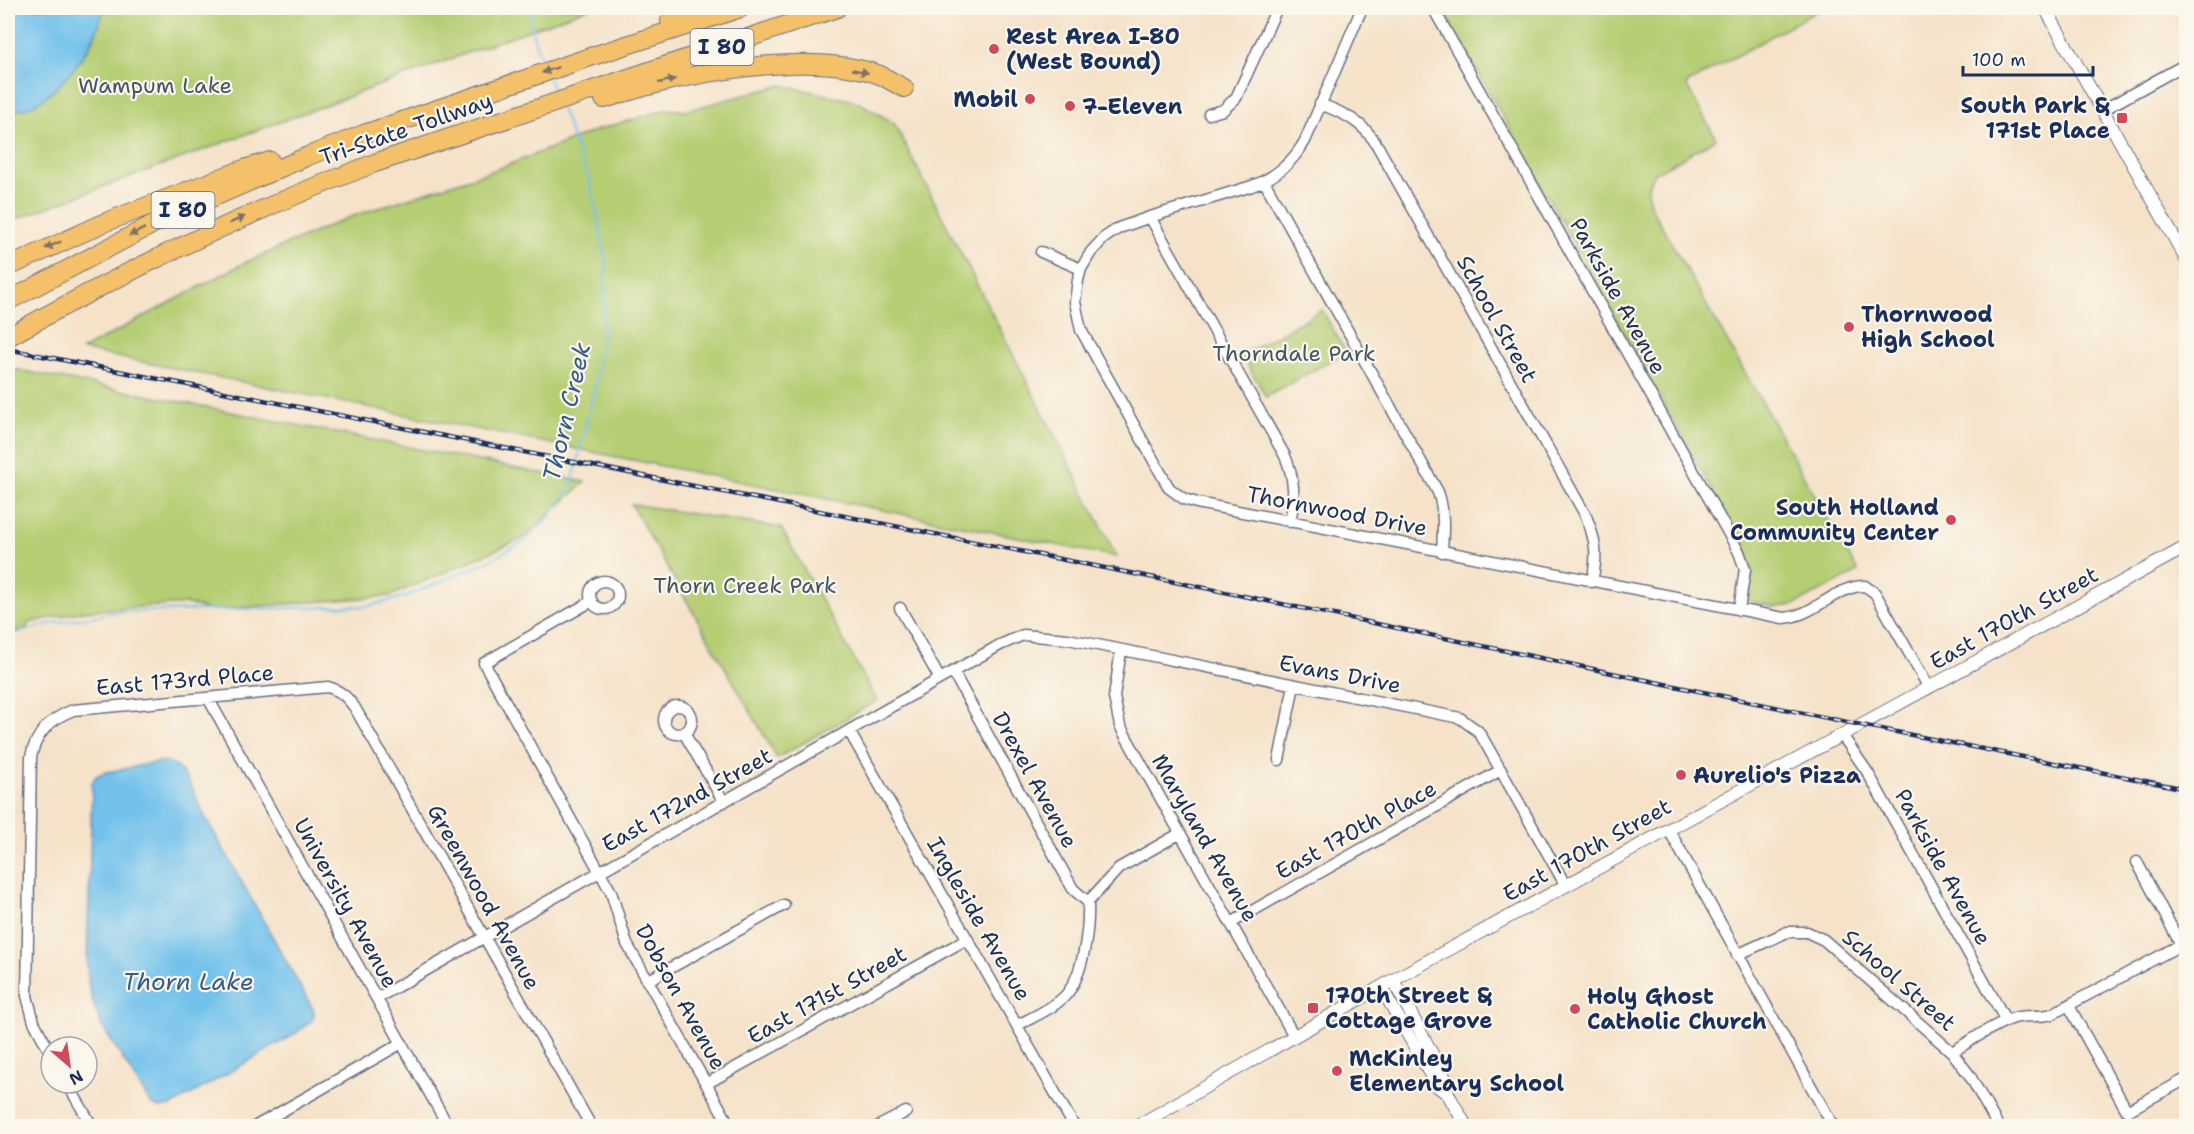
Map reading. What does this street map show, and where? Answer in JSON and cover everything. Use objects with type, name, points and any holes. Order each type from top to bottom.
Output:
[{"type":"highway","points":[[616,48],[698,8]]},
{"type":"highway","name":"Tri-State Tollway","points":[[8,301],[108,247],[206,199],[364,134],[741,8]]},
{"type":"highway","name":"I 80","points":[[609,92],[837,8]]},
{"type":"highway","points":[[609,92],[705,73],[799,64],[853,69],[880,75],[904,88]]},
{"type":"highway","name":"Tri-State Tollway","points":[[8,337],[140,266],[224,226],[375,163],[459,148],[518,122],[609,92]]},
{"type":"highway","points":[[8,267],[95,227],[244,168],[364,134]]},
{"type":"street","points":[[1209,114],[1223,110],[1236,98],[1277,8]]},
{"type":"street","points":[[1041,252],[1081,269],[1091,252],[1104,238],[1119,228],[1264,181],[1283,169],[1298,153],[1362,8]]},
{"type":"street","name":"Parkside Avenue","points":[[1433,8],[1739,552],[1745,569],[1739,610]]},
{"type":"street","points":[[2045,8],[2187,259]]},
{"type":"street","points":[[2103,110],[2187,64]]},
{"type":"street","name":"School Street","points":[[1320,104],[1347,115],[1359,123],[1377,145],[1586,516],[1597,552],[1592,582]]},
{"type":"street","points":[[1264,181],[1438,492],[1444,518],[1442,552]]},
{"type":"street","points":[[1150,217],[1285,456],[1294,490],[1290,522]]},
{"type":"street","name":"Thornwood Drive","points":[[1081,269],[1075,302],[1081,330],[1169,488],[1179,496],[1190,501],[1290,522],[1739,610]]},
{"type":"street","name":"East 170th Street","points":[[1137,1126],[1393,980],[2187,547]]},
{"type":"street","points":[[1739,610],[1791,618],[1852,588],[1858,586],[1871,588],[1929,688]]},
{"type":"street","name":"Dobson Avenue","points":[[592,601],[483,663],[600,872],[614,900],[622,933],[647,981],[730,1126]]},
{"type":"street","points":[[900,609],[940,679]]},
{"type":"street","name":"Evans Drive","points":[[1016,637],[1023,635],[1050,637],[1460,718],[1478,731],[1566,886]]},
{"type":"street","name":"East 172nd Street","points":[[377,998],[1016,637]]},
{"type":"street","name":"Maryland Avenue","points":[[1121,650],[1114,697],[1117,716],[1125,736],[1294,1036]]},
{"type":"street","name":"Drexel Avenue","points":[[953,672],[1073,889],[1088,903]]},
{"type":"street","points":[[1279,760],[1294,685]]},
{"type":"street","name":"East 173rd Place","points":[[42,1035],[30,1012],[27,996],[31,757],[36,739],[42,731],[54,719],[73,710],[328,687],[338,690]]},
{"type":"street","name":"Greenwood Avenue","points":[[338,690],[355,708],[591,1126]]},
{"type":"street","name":"University Avenue","points":[[208,698],[448,1126]]},
{"type":"street","name":"Ingleside Avenue","points":[[849,731],[1074,1126]]},
{"type":"street","points":[[684,733],[724,802]]},
{"type":"street","name":"Parkside Avenue","points":[[1842,735],[1868,773],[2006,1021]]},
{"type":"street","name":"East 170th Place","points":[[1231,923],[1501,770]]},
{"type":"street","points":[[1669,830],[1833,1126]]},
{"type":"street","points":[[1018,1026],[1058,1002],[1073,984],[1086,939],[1089,918],[1088,903],[1119,868],[1179,834]]},
{"type":"street","points":[[1952,1052],[2006,1021],[2017,1017],[2042,1017],[2068,1006],[2184,944],[2137,862]]},
{"type":"street","points":[[647,981],[784,905]]},
{"type":"street","name":"School Street","points":[[1737,955],[1787,932],[1807,932],[1824,940],[1952,1052],[1970,1076],[1998,1126]]},
{"type":"street","name":"East 171st Street","points":[[706,1084],[967,939]]},
{"type":"street","points":[[1393,980],[1446,1080],[1448,1094],[1466,1126]]},
{"type":"street","points":[[1381,987],[1437,1086],[1448,1094]]},
{"type":"street","points":[[2068,1006],[2127,1111],[2187,1079]]},
{"type":"street","points":[[256,1126],[402,1043]]},
{"type":"street","points":[[74,1095],[92,1126]]},
{"type":"street","points":[[879,1126],[906,1112]]},
{"type":"green space","name":"Wampum Lake","points":[[103,8],[589,8],[8,222],[8,111],[40,98],[70,73],[92,41]]},
{"type":"green space","points":[[1442,8],[1822,8],[1686,84],[1716,139],[1655,173],[1648,185],[1648,197],[1651,207],[1858,572],[1794,605],[1776,607],[1748,601],[1752,573],[1748,554]]},
{"type":"green space","points":[[782,85],[858,102],[894,123],[1117,557],[82,350],[244,263],[350,217],[495,170],[597,130],[668,109],[685,111]]},
{"type":"green space","name":"Thorndale Park","points":[[1322,310],[1346,352],[1266,397],[1242,355]]},
{"type":"green space","points":[[8,368],[585,482],[523,538],[390,596],[209,610],[187,604],[83,611],[28,623],[27,629],[8,633]]},
{"type":"green space","name":"Thorn Creek Park","points":[[631,504],[781,528],[877,701],[777,758]]},
{"type":"water","name":"Wampum Lake","points":[[8,8],[103,8],[95,35],[87,49],[57,87],[35,104],[8,111]]},
{"type":"water","name":"Thorn Lake","points":[[165,761],[179,769],[188,781],[202,811],[314,1011],[313,1019],[295,1034],[171,1106],[159,1108],[151,1104],[102,1026],[89,988],[87,968],[92,783],[95,777],[102,773]]},
{"type":"waterway","name":"Thorn Creek","points":[[532,8],[532,30],[544,65]]},
{"type":"waterway","name":"Thorn Creek","points":[[549,79],[556,96]]},
{"type":"waterway","name":"Thorn Creek","points":[[8,635],[44,625],[118,612],[368,606],[407,596],[487,562],[527,539],[551,515],[572,484],[595,387],[603,328],[606,264],[598,218],[589,180],[561,109]]},
{"type":"railway","points":[[8,349],[1215,590],[1861,725],[2186,789]]},
{"type":"place","name":"Rest Area I-80 (West Bound)","points":[[994,49]]},
{"type":"place","name":"Mobil","points":[[1030,99]]},
{"type":"place","name":"7-Eleven","points":[[1070,106]]},
{"type":"place","name":"South Park & 171st Place","points":[[2122,118]]},
{"type":"place","name":"Thornwood High School","points":[[1849,327]]},
{"type":"place","name":"South Holland Community Center","points":[[1951,520]]},
{"type":"place","name":"Aurelio's Pizza","points":[[1681,775]]},
{"type":"place","name":"170th Street & Cottage Grove","points":[[1313,1008]]},
{"type":"place","name":"Holy Ghost Catholic Church","points":[[1575,1009]]},
{"type":"place","name":"McKinley Elementary School","points":[[1337,1071]]}]
